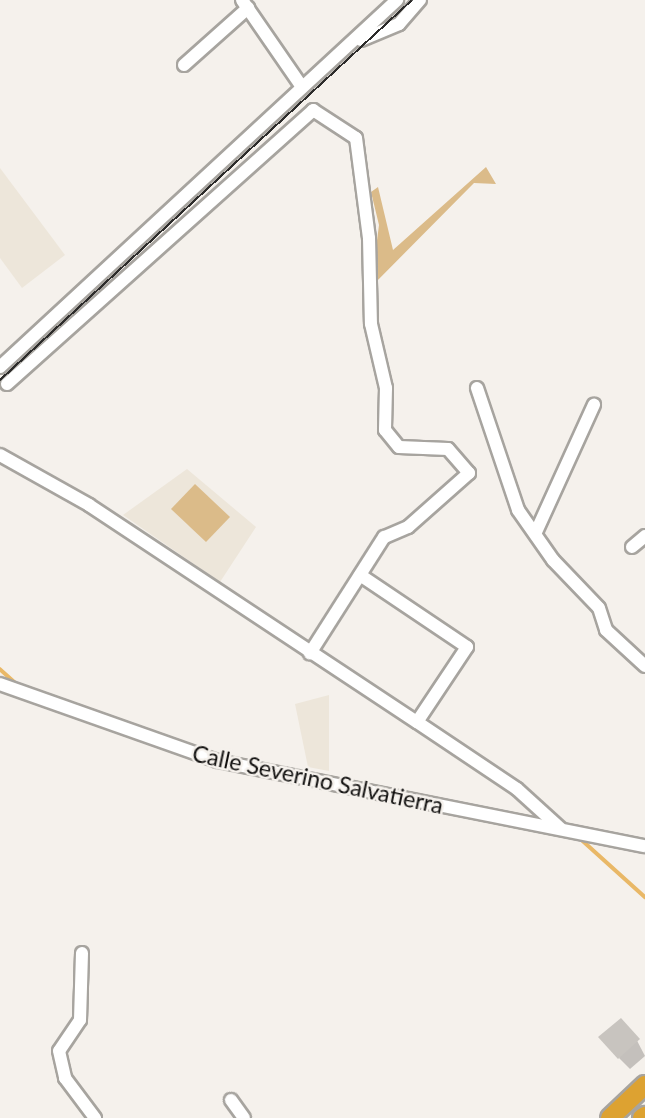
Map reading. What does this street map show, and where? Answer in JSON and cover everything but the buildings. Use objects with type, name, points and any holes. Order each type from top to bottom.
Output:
[{"type":"highway","points":[[610,1118],[645,1085]]},
{"type":"street","points":[[0,367],[302,87],[354,43],[397,0]]},
{"type":"street","points":[[354,43],[400,24],[421,0]]},
{"type":"street","points":[[184,65],[245,4],[302,87]]},
{"type":"street","points":[[8,384],[313,110],[356,138],[369,238],[370,311],[386,388],[385,430],[399,447],[448,449],[469,473],[408,527],[384,537],[310,653]]},
{"type":"street","points":[[275,112],[289,131]]},
{"type":"street","points":[[477,388],[518,510],[537,532],[553,560],[599,608],[606,630],[645,666]]},
{"type":"street","points":[[537,532],[594,405]]},
{"type":"street","points":[[0,455],[89,505],[417,722],[517,789],[560,828]]},
{"type":"street","points":[[632,547],[645,536]]},
{"type":"street","points":[[360,575],[467,647],[417,722]]},
{"type":"street","name":"Calle Severino Salvatierra","points":[[0,684],[218,761],[645,846]]},
{"type":"street","points":[[82,953],[80,1020],[59,1051],[65,1078],[95,1118]]},
{"type":"street","points":[[231,1100],[244,1118]]},
{"type":"shaded area","points":[[486,167],[496,184],[474,183],[371,287],[379,225],[371,192],[378,187],[393,250]]},
{"type":"shaded area","points":[[0,168],[65,255],[22,288],[0,258]]},
{"type":"shaded area","points":[[187,469],[256,527],[220,582],[123,515]]},
{"type":"shaded area","points":[[195,484],[230,517],[206,542],[171,509]]},
{"type":"shaded area","points":[[329,695],[329,771],[308,767],[295,704]]},
{"type":"waterway","points":[[0,669],[18,685]]},
{"type":"waterway","points":[[582,840],[645,897]]},
{"type":"tram line","points":[[0,380],[412,0]]}]
